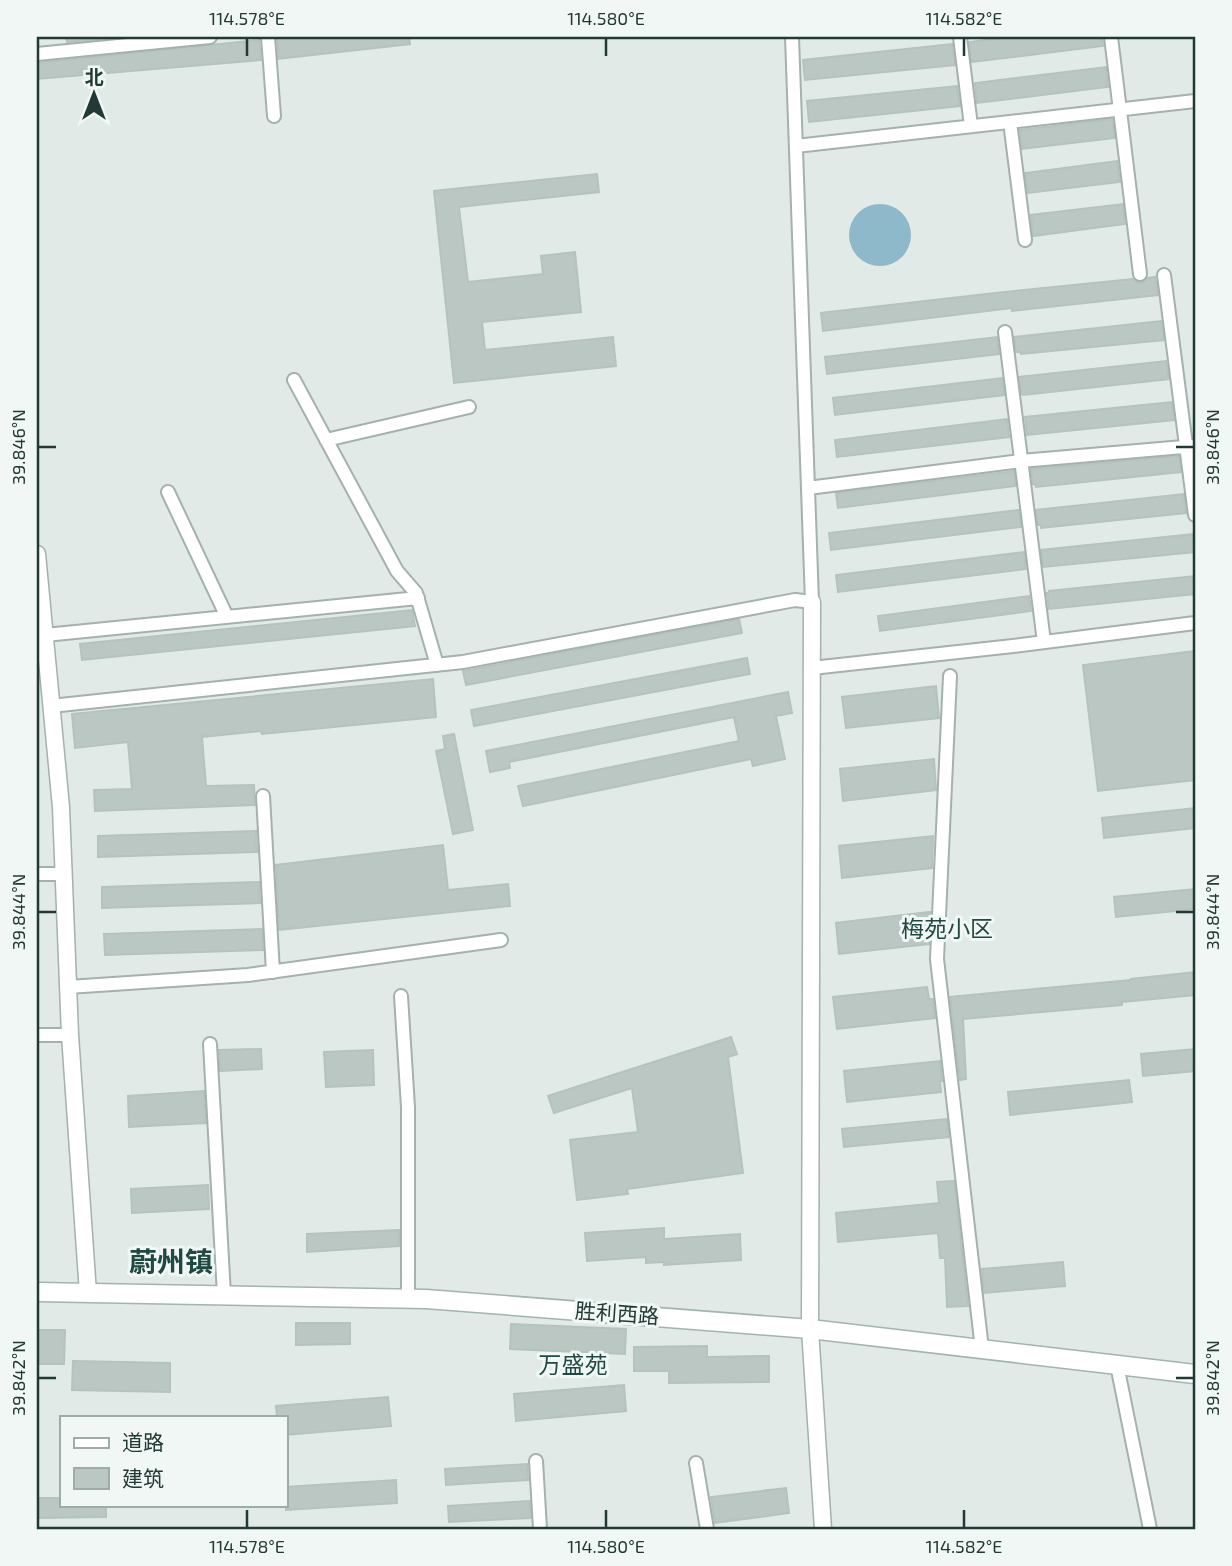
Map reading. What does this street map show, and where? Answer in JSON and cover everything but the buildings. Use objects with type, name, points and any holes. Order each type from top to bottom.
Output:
[{"type":"main road","name":"胜利西路","points":[[37,1292],[408,1299],[810,1329],[1195,1375]]},
{"type":"street","points":[[37,54],[210,37]]},
{"type":"street","points":[[268,37],[274,116]]},
{"type":"street","points":[[792,37],[812,602],[810,1329],[823,1529]]},
{"type":"street","points":[[960,37],[971,126]]},
{"type":"street","points":[[1111,37],[1140,274]]},
{"type":"street","points":[[796,146],[1195,101]]},
{"type":"street","points":[[1010,122],[1025,240]]},
{"type":"street","points":[[1164,275],[1191,446],[1195,516]]},
{"type":"street","points":[[1005,332],[1044,642]]},
{"type":"street","points":[[294,380],[397,571],[416,593],[437,664]]},
{"type":"street","points":[[326,440],[469,407]]},
{"type":"street","points":[[808,488],[1021,461],[1191,446]]},
{"type":"street","points":[[167,492],[227,617]]},
{"type":"street","points":[[37,554],[61,807],[70,1035],[88,1293]]},
{"type":"street","points":[[45,635],[418,598]]},
{"type":"street","points":[[51,706],[463,662],[795,600],[812,602]]},
{"type":"street","points":[[811,668],[1195,623]]},
{"type":"street","points":[[950,676],[937,959],[982,1349]]},
{"type":"street","points":[[263,796],[273,972]]},
{"type":"street","points":[[37,874],[64,874]]},
{"type":"street","points":[[68,987],[248,975],[501,940]]},
{"type":"street","points":[[401,996],[408,1107],[408,1299]]},
{"type":"street","points":[[37,1035],[70,1035]]},
{"type":"street","points":[[210,1044],[224,1295]]},
{"type":"street","points":[[1117,1365],[1150,1529]]},
{"type":"street","points":[[536,1461],[540,1529]]},
{"type":"street","points":[[696,1463],[707,1529]]},
{"type":"water","points":[[880,204],[902,213],[911,235],[902,257],[880,266],[858,257],[849,235],[858,213]]},
{"type":"district","name":"梅苑小区","points":[[947,929]]},
{"type":"district","name":"蔚州镇","points":[[171,1262]]},
{"type":"district","name":"万盛苑","points":[[573,1365]]}]
